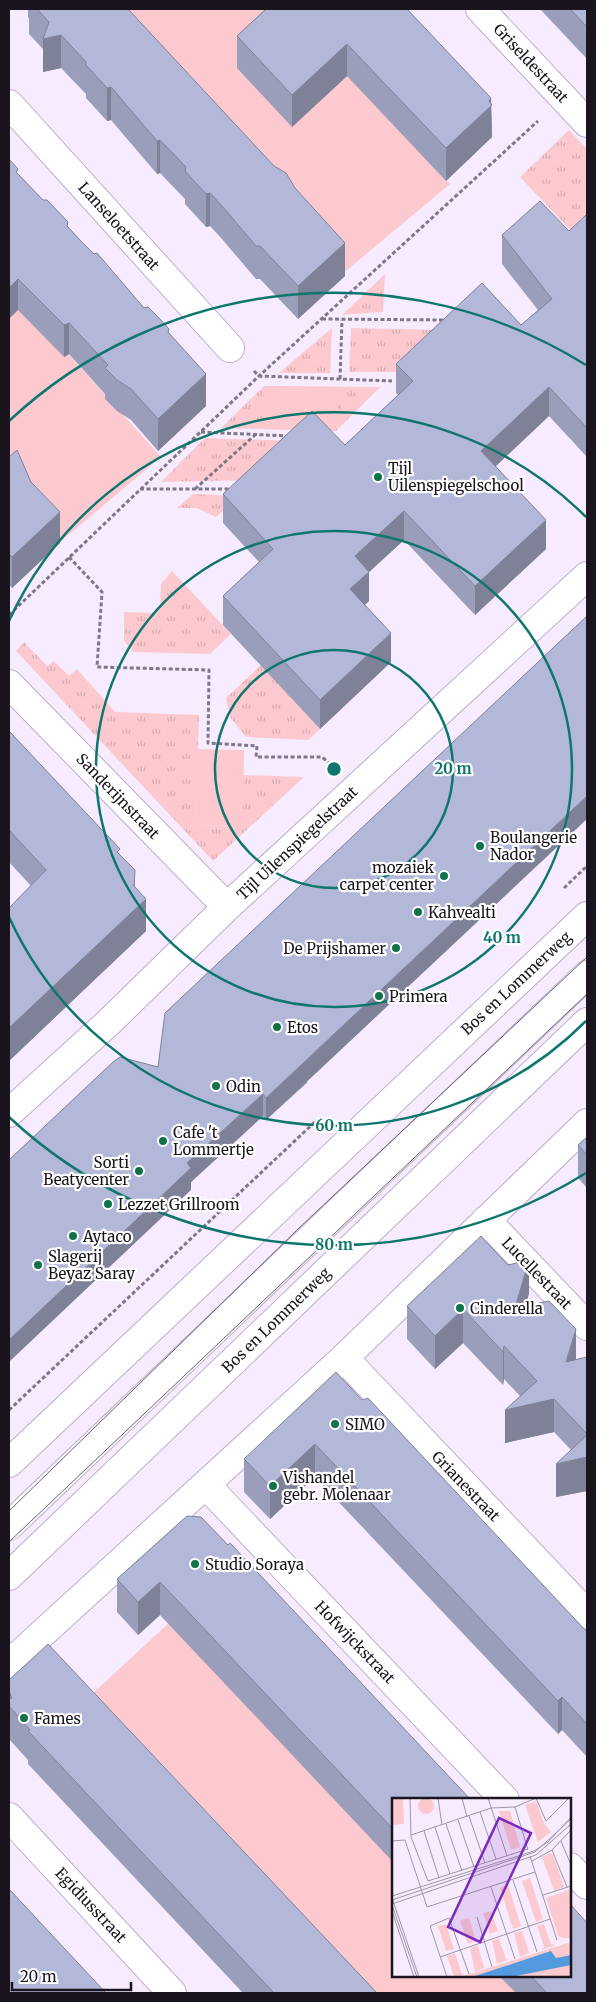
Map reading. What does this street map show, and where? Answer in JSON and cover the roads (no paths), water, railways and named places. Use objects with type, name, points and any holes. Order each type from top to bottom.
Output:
[{"type":"street","name":"Griseldestraat","points":[[480,9],[578,112]]},
{"type":"street","name":"Lanseloetstraat","points":[[9,104],[230,348]]},
{"type":"street","name":"Tijl Uilenspiegelstraat","points":[[9,1113],[108,1023],[227,907],[587,576]]},
{"type":"street","name":"Sanderijnstraat","points":[[9,684],[227,907]]},
{"type":"street","name":"Bos en Lommerweg","points":[[9,1463],[587,916]]},
{"type":"street","points":[[9,1526],[587,975]]},
{"type":"street","name":"Bos en Lommerweg","points":[[9,1576],[587,1022]]},
{"type":"street","points":[[9,1664],[344,1358],[587,1123]]},
{"type":"street","name":"Lucellestraat","points":[[486,1220],[587,1326]]},
{"type":"street","name":"Grianestraat","points":[[344,1358],[587,1614]]},
{"type":"street","name":"Hofwijckstraat","points":[[206,1485],[503,1798]]},
{"type":"street","name":"Egidiusstraat","points":[[9,1817],[172,1993]]},
{"type":"street","points":[[571,1868],[587,1886]]},
{"type":"tram line","points":[[9,1511],[298,1229],[587,957]]},
{"type":"tram line","points":[[9,1542],[587,994]]},
{"type":"place","name":"Tijl Uilenspiegelschool","points":[[378,477]]},
{"type":"place","name":"Boulangerie Nador","points":[[480,846]]},
{"type":"place","name":"mozaiek carpet center","points":[[444,876]]},
{"type":"place","name":"Kahvealti","points":[[418,912]]},
{"type":"place","name":"De Prijshamer","points":[[396,948]]},
{"type":"place","name":"Primera","points":[[379,996]]},
{"type":"place","name":"Etos","points":[[277,1027]]},
{"type":"place","name":"Odin","points":[[216,1086]]},
{"type":"place","name":"Cafe 't Lommertje","points":[[163,1141]]},
{"type":"place","name":"Sorti Beatycenter","points":[[139,1171]]},
{"type":"place","name":"Lezzet Grillroom","points":[[108,1204]]},
{"type":"place","name":"Aytaco","points":[[73,1236]]},
{"type":"place","name":"Slagerij Beyaz Saray","points":[[38,1265]]},
{"type":"place","name":"Cinderella","points":[[460,1308]]},
{"type":"place","name":"SIMO","points":[[335,1424]]},
{"type":"place","name":"Vishandel gebr. Molenaar","points":[[273,1486]]},
{"type":"place","name":"Studio Soraya","points":[[195,1564]]},
{"type":"place","name":"Fames","points":[[24,1718]]}]
